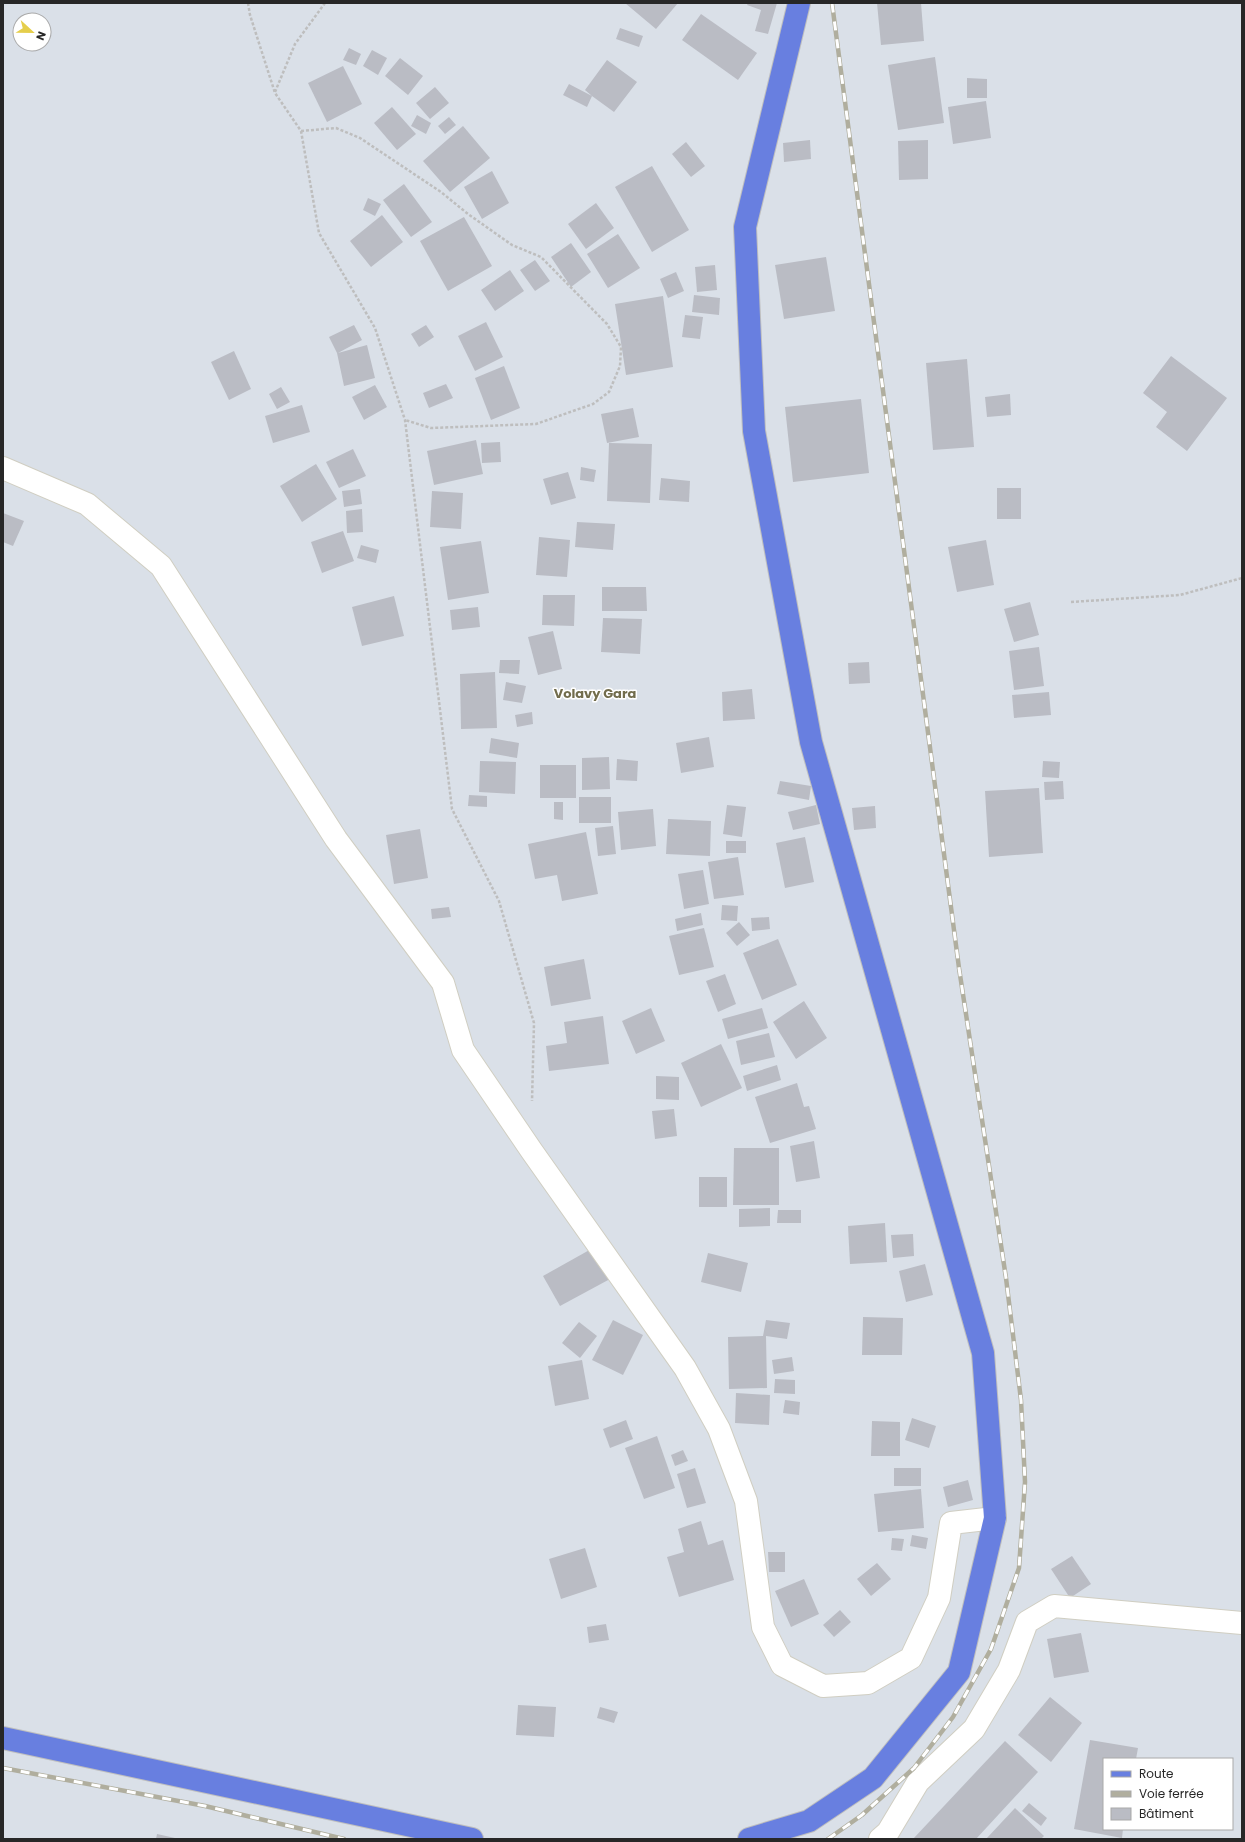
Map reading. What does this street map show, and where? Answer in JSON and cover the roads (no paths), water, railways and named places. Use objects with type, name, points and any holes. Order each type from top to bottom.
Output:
[{"type":"main road","points":[[749,1839],[810,1822],[873,1778],[959,1672],[995,1518],[983,1352],[811,742],[754,431],[745,228],[799,3]]},
{"type":"main road","points":[[3,1738],[472,1839]]},
{"type":"street","points":[[3,468],[87,504],[161,566],[336,839],[443,983],[463,1050],[530,1150],[685,1368],[719,1429],[746,1501],[763,1627],[782,1665],[822,1686],[868,1683],[911,1658],[939,1598],[951,1523],[995,1518]]},
{"type":"street","points":[[880,1839],[888,1832],[918,1782],[974,1729],[1009,1670],[1027,1622],[1054,1606],[1242,1623]]},
{"type":"railway","points":[[828,1839],[862,1815],[914,1768],[953,1717],[991,1649],[1019,1568],[1025,1482],[1021,1400],[1006,1278],[959,968],[832,3]]},
{"type":"railway","points":[[3,1768],[205,1806],[344,1839]]},
{"type":"district","name":"Volavy Gara","points":[[595,693]]}]
